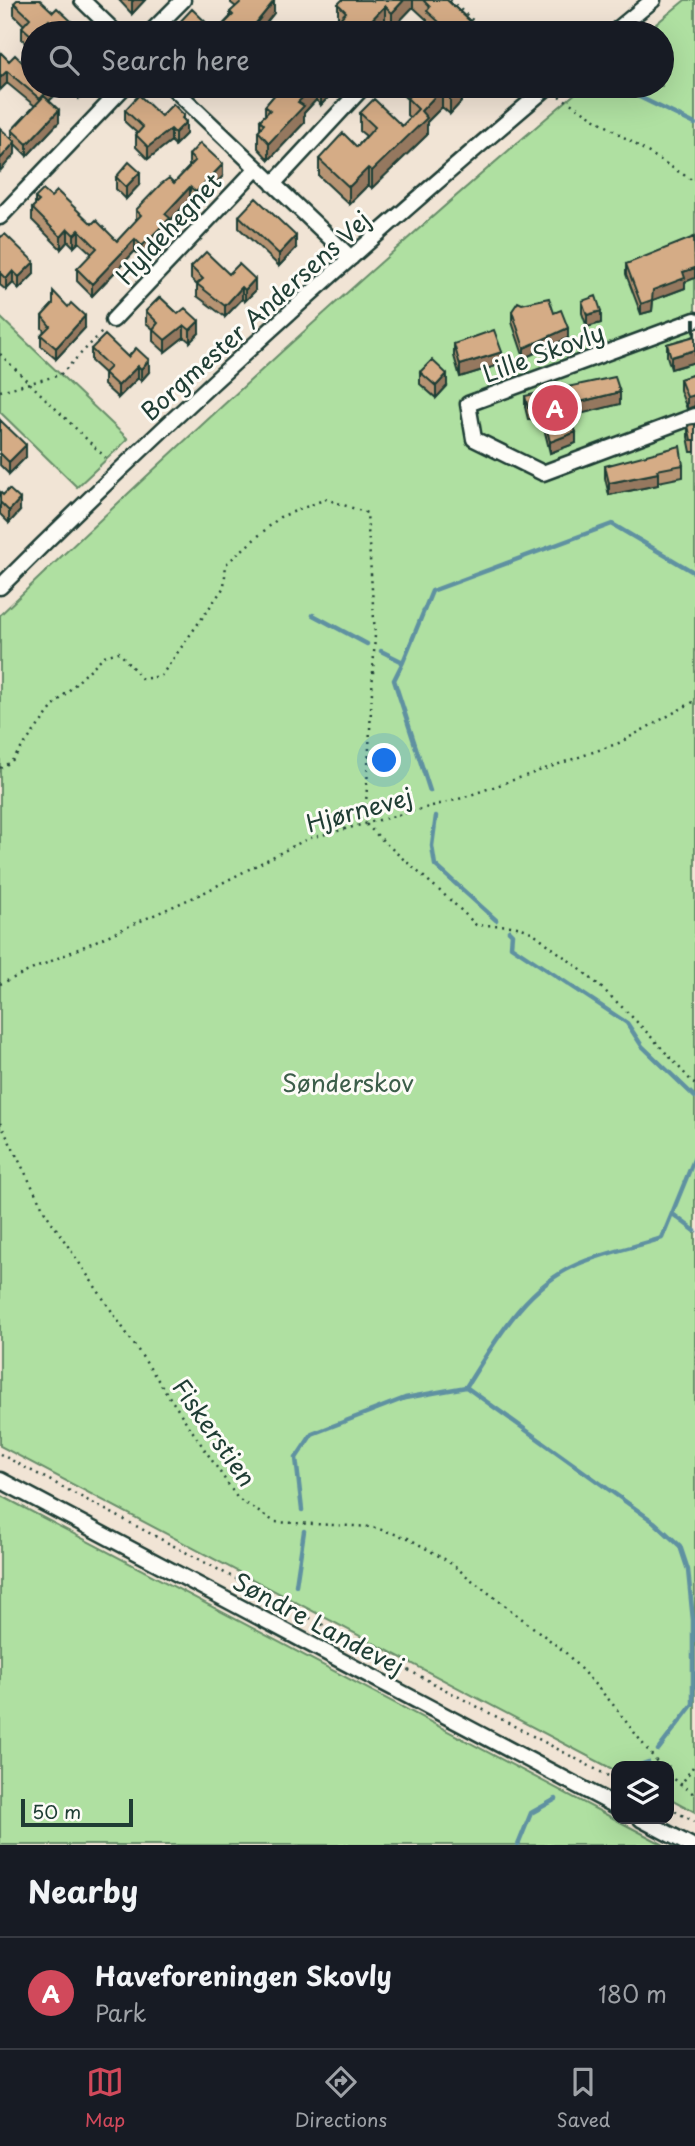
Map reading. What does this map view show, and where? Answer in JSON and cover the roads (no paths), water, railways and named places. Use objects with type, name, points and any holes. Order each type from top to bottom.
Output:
[{"type":"street","points":[[82,0],[104,21]]},
{"type":"street","points":[[162,21],[183,0]]},
{"type":"street","points":[[627,21],[653,0]]},
{"type":"street","points":[[0,217],[114,98]]},
{"type":"street","name":"Hyldehegnet","points":[[184,98],[351,258]]},
{"type":"street","points":[[273,184],[353,98]]},
{"type":"street","name":"Borgmester Andersens Vej","points":[[0,587],[117,470],[351,258],[535,98]]},
{"type":"street","name":"Hyldehegnet","points":[[113,320],[257,168]]},
{"type":"street","name":"Lille Skovly","points":[[695,320],[468,404],[474,439],[543,473],[695,416]]},
{"type":"street","name":"Søndre Landevej","points":[[0,1480],[611,1803]]},
{"type":"street","points":[[650,1824],[690,1845]]},
{"type":"waterway","points":[[642,98],[695,124]]},
{"type":"waterway","points":[[381,651],[403,662],[432,591],[612,524],[695,573]]},
{"type":"waterway","points":[[313,615],[367,644]]},
{"type":"waterway","points":[[403,662],[394,680],[430,791]]},
{"type":"waterway","points":[[436,816],[432,846],[435,865],[496,920]]},
{"type":"waterway","points":[[509,931],[512,934],[511,946],[627,1023],[642,1046],[695,1097]]},
{"type":"waterway","points":[[302,1510],[296,1458],[312,1434],[405,1398],[466,1387],[513,1316],[542,1286],[578,1264],[662,1238],[695,1157]]},
{"type":"waterway","points":[[674,1215],[695,1231]]},
{"type":"waterway","points":[[466,1387],[654,1522],[680,1546],[688,1570],[693,1620],[693,1704],[658,1750]]},
{"type":"waterway","points":[[296,1585],[304,1531]]},
{"type":"waterway","points":[[518,1845],[531,1813],[556,1799]]},
{"type":"place","name":"Haveforeningen Skovly","points":[[555,408]]},
{"type":"park label","name":"Sønderskov","points":[[348,1082]]}]
